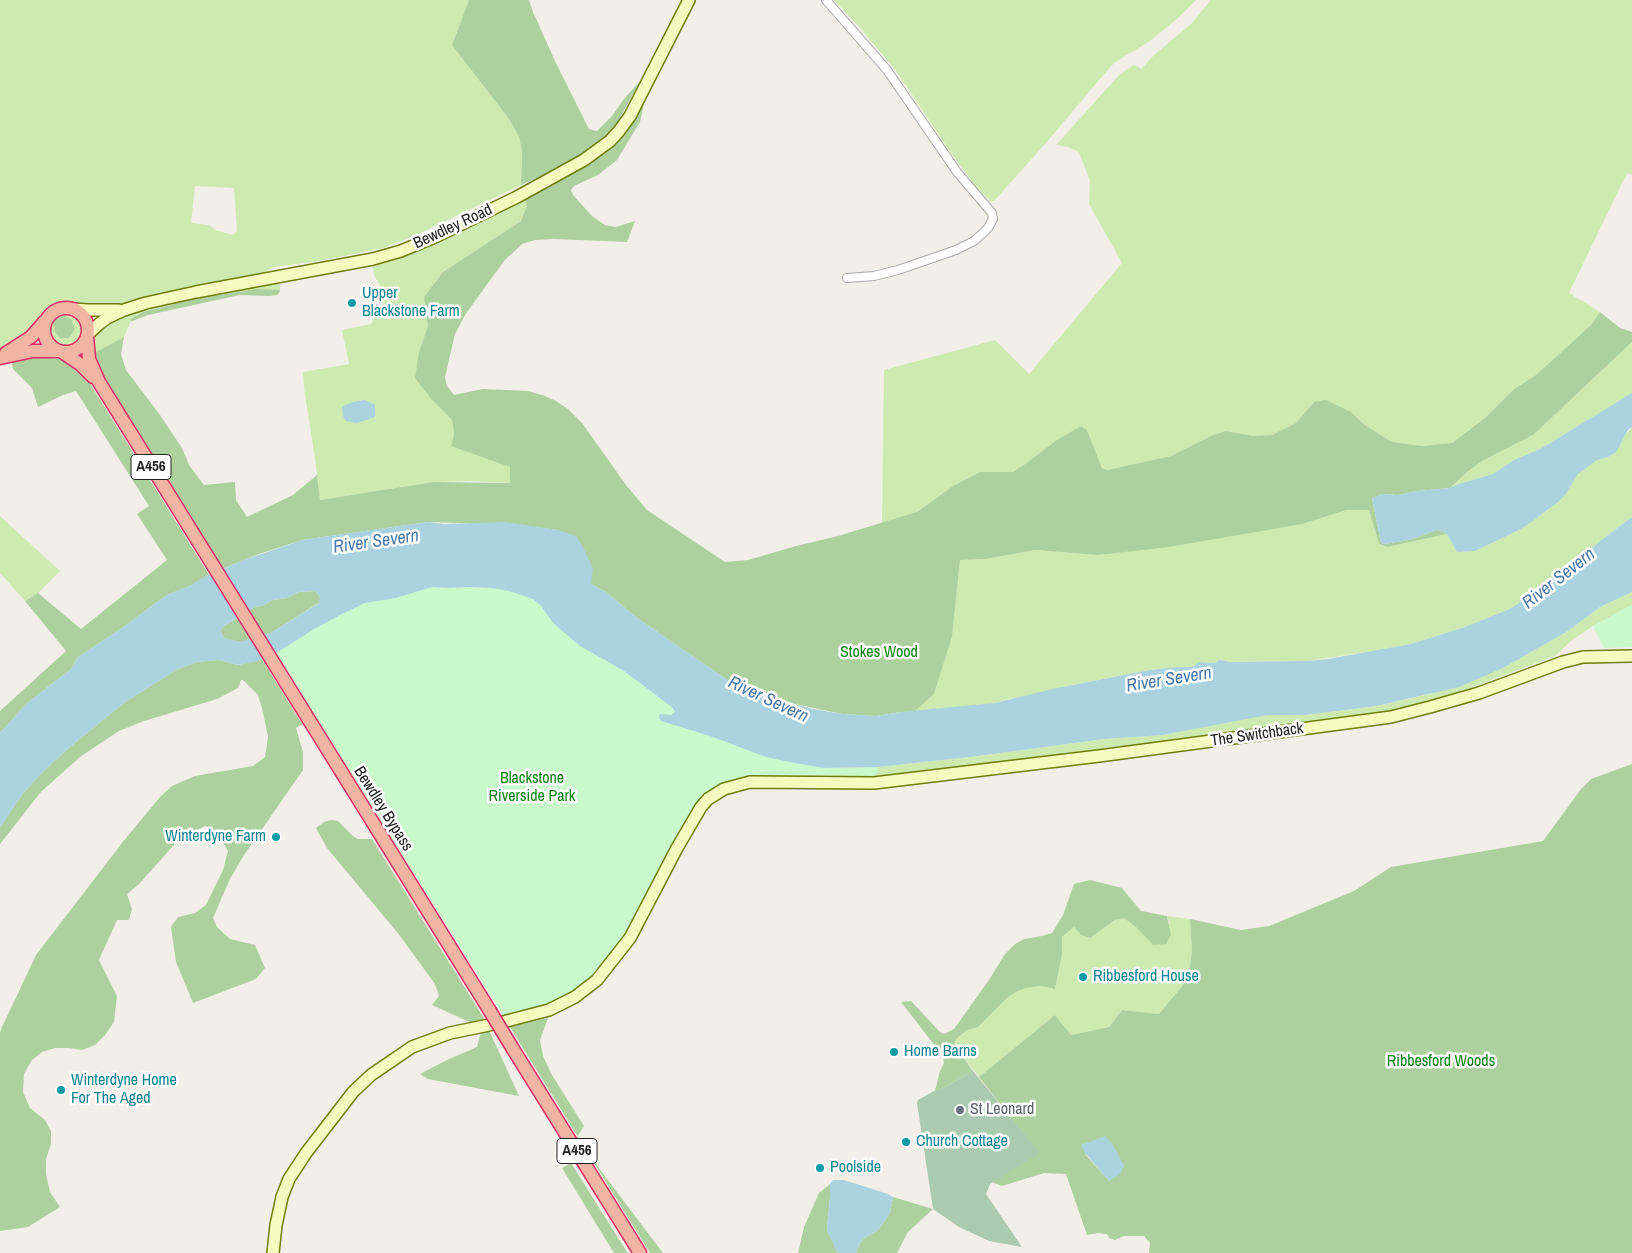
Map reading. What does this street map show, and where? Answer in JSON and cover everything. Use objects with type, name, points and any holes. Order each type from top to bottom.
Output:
[{"type":"highway","points":[[0,358],[31,337],[54,311],[60,308],[73,309]]},
{"type":"highway","name":"A456","points":[[73,309],[80,312],[84,318],[87,324],[87,336]]},
{"type":"highway","name":"A456","points":[[45,321],[44,334],[46,340],[49,345],[60,351]]},
{"type":"highway","points":[[0,358],[33,351],[75,350],[81,346],[87,336]]},
{"type":"highway","name":"Bewdley Bypass","points":[[87,336],[90,360],[98,382],[640,1253]]},
{"type":"highway","name":"Bewdley Bypass","points":[[60,351],[80,364],[98,382]]},
{"type":"main road","name":"Bewdley Road","points":[[87,336],[99,324],[124,310],[188,293],[385,256],[437,236],[530,190],[592,155],[620,131],[630,116],[689,0]]},
{"type":"main road","name":"Bewdley Road","points":[[73,309],[124,310]]},
{"type":"main road","name":"The Switchback","points":[[273,1253],[280,1206],[290,1179],[306,1153],[353,1092],[371,1075],[412,1047],[450,1033],[549,1010],[575,996],[597,980],[630,938],[695,816],[708,799],[724,789],[750,782],[874,783],[1099,756],[1391,717],[1479,693],[1563,662],[1583,657],[1632,656]]},
{"type":"street","points":[[826,0],[887,70],[957,172],[992,213],[993,219],[988,228],[974,241],[956,250],[898,270],[874,276],[847,278]]},
{"type":"green space","points":[[0,0],[469,0],[452,45],[509,119],[519,137],[522,152],[521,185],[412,237],[383,248],[319,261],[274,267],[263,273],[122,304],[110,306],[56,305],[45,314],[35,327],[0,351]],"holes":[[[195,186],[234,188],[237,231],[233,235],[215,230],[209,225],[191,223]]]},
{"type":"green space","points":[[469,0],[529,0],[555,61],[589,129],[597,131],[612,116],[640,81],[615,127],[603,141],[558,169],[521,185],[522,152],[519,137],[509,119],[452,45]]},
{"type":"green space","points":[[834,0],[1196,0],[1150,41],[1111,66],[994,201],[990,201],[974,184],[951,153],[897,72]]},
{"type":"green space","points":[[1211,0],[1632,0],[1632,175],[1627,173],[1569,293],[1600,312],[1592,324],[1536,375],[1514,389],[1485,418],[1452,443],[1422,446],[1392,442],[1365,425],[1358,418],[1314,402],[1296,423],[1272,435],[1253,436],[1226,431],[1213,435],[1171,456],[1107,470],[1102,468],[1087,430],[1081,426],[1013,472],[980,472],[953,486],[917,512],[882,524],[884,370],[995,340],[1029,374],[1122,263],[1089,204],[1090,181],[1079,152],[1068,147],[1056,145],[1120,74],[1134,65],[1141,69],[1154,55],[1191,24]]},
{"type":"green space","name":"Stokes Wood","points":[[651,84],[640,122],[617,160],[598,175],[574,186],[571,190],[573,195],[592,216],[605,225],[616,227],[635,221],[627,242],[554,239],[535,240],[522,244],[504,261],[465,315],[455,334],[445,377],[447,386],[454,395],[483,389],[528,391],[556,401],[568,409],[582,423],[626,485],[647,510],[725,562],[748,560],[838,536],[917,512],[953,486],[980,472],[1013,472],[1057,440],[1081,426],[1087,430],[1102,468],[1107,470],[1171,456],[1213,435],[1226,431],[1253,436],[1272,435],[1296,423],[1314,402],[1326,400],[1351,412],[1365,425],[1392,442],[1422,446],[1452,443],[1485,418],[1514,389],[1536,375],[1592,324],[1600,312],[1620,328],[1632,332],[1632,342],[1533,435],[1484,460],[1467,472],[1450,488],[1398,495],[1383,494],[1372,498],[1381,543],[1409,540],[1437,530],[1447,534],[1387,547],[1379,544],[1369,510],[1347,510],[1302,524],[1169,547],[1098,555],[1035,550],[986,559],[960,560],[952,637],[934,694],[914,712],[876,716],[842,714],[790,703],[752,691],[729,681],[637,618],[606,592],[591,584],[558,530],[519,525],[428,522],[302,540],[222,569],[102,376],[97,367],[94,353],[124,337],[121,354],[126,370],[182,448],[189,465],[204,485],[235,482],[236,500],[247,517],[293,495],[317,475],[320,500],[433,482],[510,483],[510,467],[451,446],[454,434],[452,420],[433,401],[415,378],[419,352],[428,326],[424,297],[443,272],[521,221],[527,206],[525,199],[571,174],[609,149],[621,137]]},
{"type":"green space","points":[[525,199],[527,206],[521,221],[443,272],[424,297],[428,326],[419,352],[433,401],[452,420],[454,434],[452,446],[511,467],[510,483],[472,481],[433,482],[320,500],[303,372],[349,364],[342,330],[371,324],[383,303],[383,291],[374,275],[373,266],[449,237]]},
{"type":"green space","points":[[276,281],[280,285],[280,290],[245,291],[188,300],[143,312],[132,318],[124,337],[94,353],[94,335],[113,320],[154,306]]},
{"type":"green space","points":[[257,289],[280,290],[278,295],[240,295],[148,315],[130,322],[132,318],[143,312],[188,300]]},
{"type":"green space","points":[[66,313],[73,314],[78,318],[82,323],[82,337],[78,342],[73,346],[66,347],[59,346],[54,342],[50,337],[49,330],[50,323],[54,318],[59,314]]},
{"type":"green space","points":[[64,316],[71,319],[75,329],[69,338],[60,338],[55,332],[53,322],[57,318]]},
{"type":"green space","points":[[1632,342],[1632,393],[1540,449],[1514,460],[1493,474],[1450,488],[1467,472],[1484,460],[1533,435]]},
{"type":"green space","points":[[49,357],[62,360],[73,365],[86,377],[209,575],[190,586],[167,595],[78,657],[71,669],[26,704],[0,733],[0,711],[66,651],[25,601],[38,593],[81,629],[167,560],[137,514],[149,506],[76,391],[38,407],[32,388],[13,369],[11,359]]},
{"type":"green space","points":[[1632,427],[1632,517],[1600,541],[1581,559],[1510,609],[1465,627],[1411,644],[1308,661],[1230,662],[1219,660],[1215,663],[1199,662],[1193,667],[1150,670],[1057,688],[1043,693],[995,703],[914,712],[934,693],[952,637],[960,560],[986,559],[1035,550],[1098,555],[1302,524],[1347,510],[1369,510],[1379,544],[1387,547],[1447,534],[1457,552],[1475,551],[1519,530],[1547,511],[1565,495],[1577,474],[1597,460],[1608,457]]},
{"type":"green space","points":[[0,516],[60,571],[38,593],[25,601],[0,573]]},
{"type":"green space","name":"Blackstone Riverside Park","points":[[432,587],[492,588],[509,591],[533,599],[541,606],[553,623],[580,646],[624,671],[673,708],[675,712],[661,721],[710,736],[766,757],[789,762],[824,768],[878,767],[875,780],[738,778],[690,816],[615,952],[586,984],[547,1005],[505,1018],[274,652],[281,650],[316,628],[365,603],[396,598]]},
{"type":"green space","points":[[315,591],[320,597],[320,602],[271,633],[239,642],[224,638],[220,631],[224,626],[255,607],[273,600],[287,598],[299,592]]},
{"type":"green space","points":[[1632,592],[1632,605],[1593,626],[1572,640],[1555,656],[1435,701],[1390,712],[875,780],[878,767],[1104,739],[1163,735],[1251,717],[1305,715],[1376,706],[1430,694],[1503,668],[1568,631],[1600,607]]},
{"type":"green space","points":[[1632,605],[1632,647],[1604,648],[1593,626]]},
{"type":"green space","points":[[262,659],[300,721],[303,720],[304,723],[296,728],[303,752],[303,770],[244,855],[230,879],[213,918],[217,927],[230,939],[255,945],[265,968],[256,979],[193,1003],[176,962],[171,927],[178,917],[195,913],[206,905],[223,870],[228,851],[219,836],[206,826],[182,836],[139,884],[127,894],[132,909],[129,920],[117,920],[99,960],[117,996],[114,1022],[95,1045],[82,1050],[55,1048],[42,1052],[32,1060],[24,1074],[23,1092],[30,1108],[45,1120],[51,1131],[51,1144],[46,1159],[46,1174],[50,1192],[60,1207],[28,1227],[0,1231],[0,1033],[36,955],[122,843],[160,797],[172,786],[195,776],[253,766],[265,757],[268,737],[258,695],[241,680],[238,688],[217,699],[144,721],[119,731],[80,757],[40,793],[0,844],[0,827],[24,792],[40,775],[65,751],[125,702],[178,669],[197,662],[219,660],[238,665]]},
{"type":"green space","name":"Ribbesford Woods","points":[[1632,764],[1632,1253],[1149,1253],[1150,1243],[1144,1236],[1124,1236],[1115,1240],[1109,1238],[1107,1234],[1087,1235],[1066,1174],[1044,1173],[1002,1186],[992,1182],[1039,1153],[979,1077],[1055,1015],[1071,1035],[1109,1027],[1122,1010],[1159,1014],[1188,979],[1192,951],[1190,919],[1241,930],[1269,926],[1354,891],[1391,867],[1543,841],[1581,789],[1591,779]],"holes":[[[1085,1154],[1120,1160],[1124,1166],[1109,1181]]]},
{"type":"green space","points":[[338,821],[358,839],[372,839],[485,1020],[474,1024],[432,1005],[439,996],[435,984],[397,932],[327,848],[316,828],[324,822]]},
{"type":"green space","points":[[1090,880],[1122,888],[1141,911],[1167,916],[1171,935],[1166,944],[1153,945],[1137,928],[1124,918],[1115,920],[1090,938],[1081,935],[1074,927],[1062,937],[1062,955],[1055,989],[1040,986],[1018,991],[1008,997],[978,1027],[967,1030],[955,1040],[955,1046],[973,1071],[935,1091],[944,1063],[943,1056],[901,1002],[911,1001],[940,1032],[944,1034],[954,1029],[1005,954],[1015,944],[1024,939],[1052,933],[1063,915],[1074,884]]},
{"type":"green space","points":[[1167,916],[1190,919],[1192,951],[1188,979],[1159,1014],[1122,1010],[1109,1027],[1071,1035],[1055,1015],[979,1077],[955,1046],[955,1040],[967,1030],[978,1027],[1008,997],[1018,991],[1028,987],[1040,986],[1055,989],[1062,955],[1062,937],[1074,927],[1081,935],[1090,938],[1115,920],[1124,918],[1137,928],[1170,924]]},
{"type":"green space","points":[[548,1018],[540,1040],[543,1056],[552,1075],[584,1126],[578,1136],[601,1171],[663,1253],[650,1253],[510,1027]]},
{"type":"green space","points":[[489,1030],[519,1096],[428,1079],[420,1074],[477,1047],[480,1035]]},
{"type":"green space","points":[[973,1071],[1040,1153],[990,1184],[986,1194],[1022,1247],[989,1241],[959,1227],[933,1209],[917,1103],[918,1100]]},
{"type":"green space","points":[[571,1163],[628,1253],[614,1253],[562,1168]]},
{"type":"green space","points":[[830,1184],[827,1230],[838,1253],[798,1253],[804,1227],[819,1193]]},
{"type":"green space","points":[[893,1197],[933,1209],[908,1232],[897,1253],[856,1253],[864,1238],[877,1231],[890,1213]]},
{"type":"water","points":[[1632,393],[1632,427],[1628,430],[1616,452],[1608,457],[1597,460],[1578,474],[1565,495],[1558,502],[1519,530],[1475,551],[1457,552],[1447,534],[1437,530],[1409,540],[1381,543],[1372,498],[1383,494],[1398,495],[1450,488],[1493,474],[1514,460],[1540,449]]},
{"type":"water","points":[[365,400],[375,405],[375,417],[357,423],[346,421],[343,416],[342,407],[352,402]]},
{"type":"water","name":"River Severn","points":[[1632,517],[1632,592],[1600,607],[1568,631],[1503,668],[1459,687],[1376,706],[1305,715],[1267,715],[1163,735],[1104,739],[878,767],[824,768],[789,762],[766,757],[710,736],[661,721],[660,714],[671,715],[675,712],[673,708],[624,671],[580,646],[553,623],[541,606],[533,599],[509,591],[492,588],[432,587],[396,598],[365,603],[258,661],[238,665],[219,660],[197,662],[178,669],[125,702],[65,751],[24,792],[0,827],[0,733],[26,704],[71,669],[78,657],[167,595],[244,560],[302,540],[428,522],[445,524],[505,522],[558,530],[576,536],[584,549],[593,569],[591,584],[606,592],[637,618],[729,681],[752,691],[813,709],[842,714],[876,716],[995,703],[1057,688],[1150,670],[1193,667],[1198,662],[1215,663],[1219,660],[1230,662],[1308,661],[1411,644],[1465,627],[1510,609],[1581,559],[1600,541]],"holes":[[[315,591],[320,597],[319,603],[271,633],[239,642],[224,638],[220,631],[224,626],[255,607],[273,600],[287,598],[299,592]]]},
{"type":"water","points":[[1105,1136],[1113,1145],[1124,1166],[1120,1174],[1109,1181],[1085,1153],[1081,1145]]},
{"type":"water","points":[[833,1180],[844,1180],[893,1197],[890,1213],[877,1231],[864,1238],[856,1253],[838,1253],[827,1230],[830,1184]]},
{"type":"place","name":"Upper Blackstone Farm","points":[[352,303]]},
{"type":"place","name":"Winterdyne Farm","points":[[276,837]]},
{"type":"place","name":"Ribbesford House","points":[[1083,977]]},
{"type":"place","name":"Home Barns","points":[[894,1052]]},
{"type":"place","name":"Winterdyne Home For The Aged","points":[[61,1090]]},
{"type":"place","name":"St Leonard","points":[[960,1110]]},
{"type":"place","name":"Church Cottage","points":[[906,1142]]},
{"type":"place","name":"Poolside","points":[[820,1168]]}]
